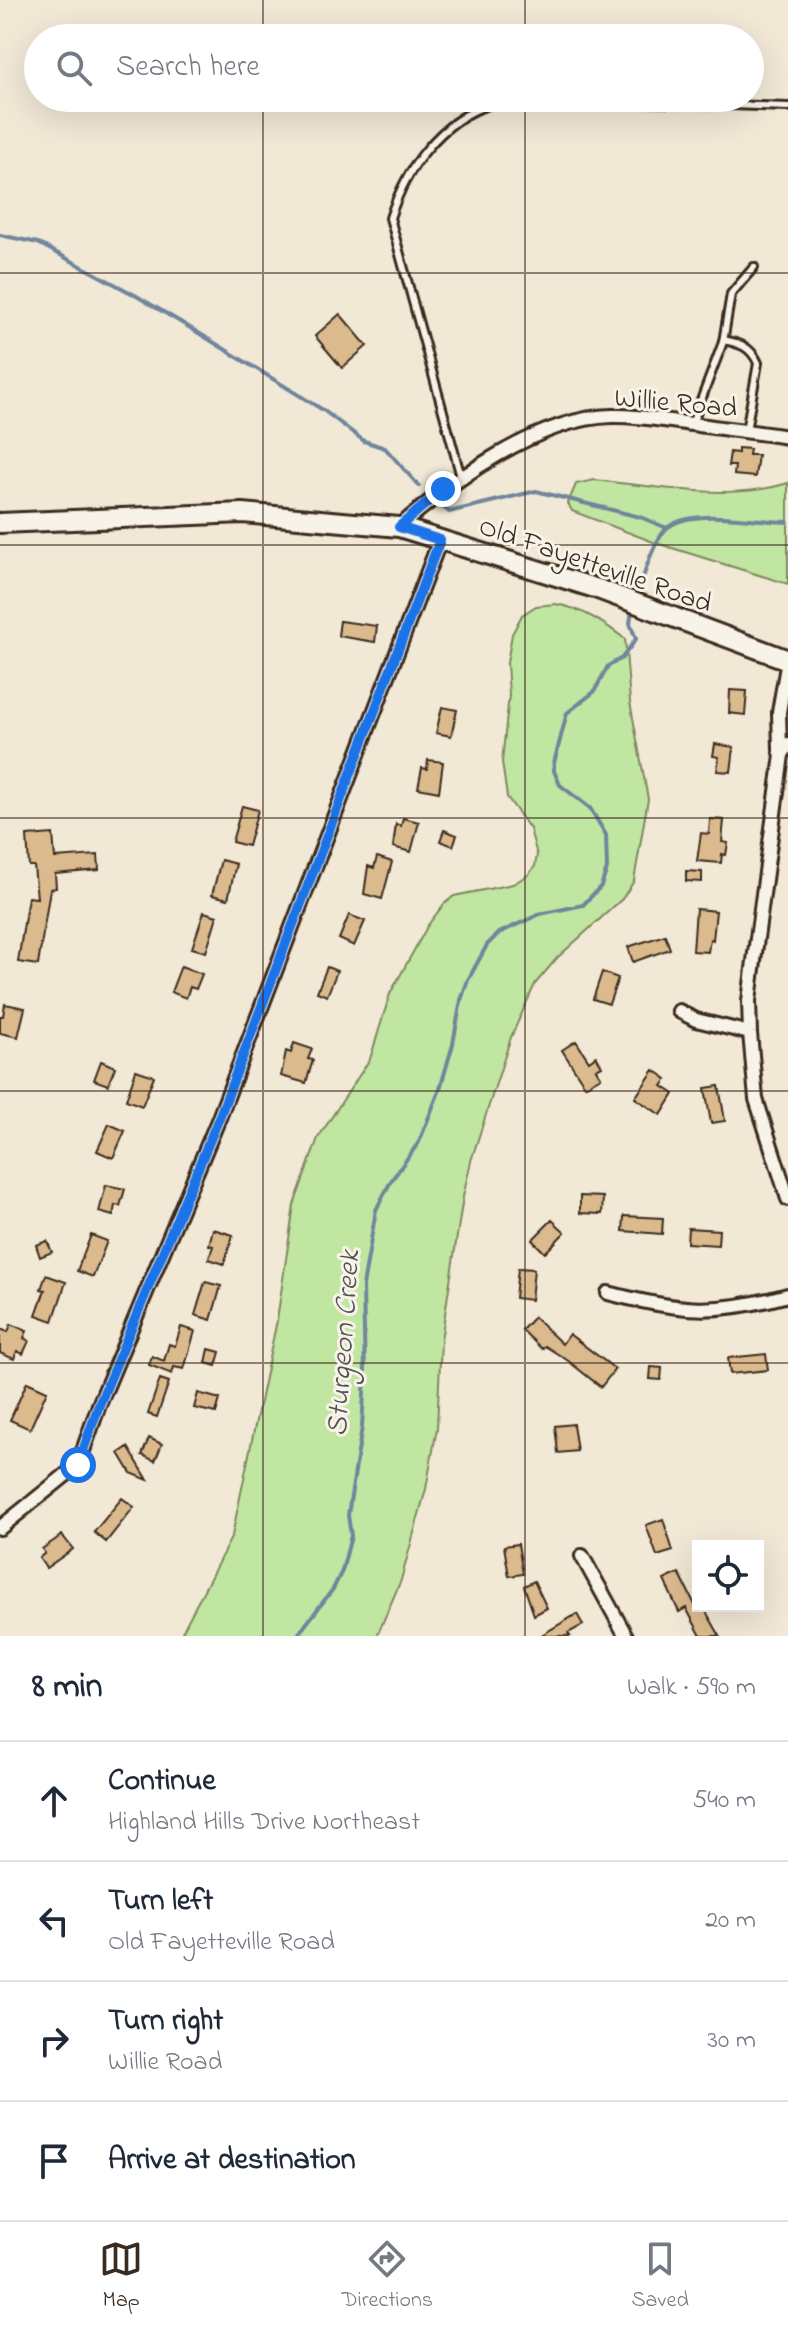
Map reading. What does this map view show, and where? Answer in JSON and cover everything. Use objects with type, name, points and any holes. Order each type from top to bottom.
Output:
[{"type":"street","name":"Willie Road","points":[[399,527],[461,477],[548,430],[584,419],[611,416],[788,437]]},
{"type":"street","name":"Old Fayetteville Road","points":[[0,523],[243,513],[399,527],[598,589],[788,660]]},
{"type":"street","points":[[0,1528],[78,1465],[105,1391],[219,1118],[440,540]]},
{"type":"street","points":[[788,660],[779,712],[780,750],[785,750],[749,1001],[756,1099],[788,1199]]},
{"type":"street","points":[[679,1011],[696,1020],[750,1033]]},
{"type":"street","points":[[608,1293],[684,1310],[750,1306],[788,1295]]},
{"type":"street","points":[[582,1556],[626,1636]]},
{"type":"lane","points":[[764,106],[788,107]]},
{"type":"lane","points":[[461,477],[390,218],[399,190],[428,147],[461,118],[474,112]]},
{"type":"lane","points":[[692,424],[723,340],[731,294],[754,267]]},
{"type":"lane","points":[[723,340],[740,343],[749,349],[758,363],[746,431]]},
{"type":"green space","points":[[594,480],[717,492],[765,489],[788,483],[788,584],[656,543],[572,511],[568,503],[576,484]]},
{"type":"green space","points":[[556,604],[592,617],[625,639],[630,702],[648,799],[634,881],[622,899],[557,958],[535,984],[511,1037],[471,1161],[441,1340],[437,1428],[426,1489],[401,1580],[377,1636],[180,1636],[232,1536],[277,1320],[294,1205],[318,1138],[370,1059],[390,994],[428,925],[444,904],[454,896],[513,884],[528,875],[535,866],[537,855],[530,829],[507,797],[502,762],[509,695],[507,663],[512,634],[522,615],[536,606]]},
{"type":"building","points":[[340,314],[367,346],[342,368],[315,336]]},
{"type":"building","points":[[738,448],[750,449],[749,455],[758,455],[755,477],[734,475],[735,466],[728,466],[730,452],[738,453]]},
{"type":"building","points":[[340,621],[377,626],[375,642],[338,636]]},
{"type":"building","points":[[730,690],[747,691],[745,715],[729,713]]},
{"type":"building","points":[[442,707],[457,710],[451,736],[436,733]]},
{"type":"building","points":[[715,744],[734,747],[731,772],[717,771],[719,757],[713,756]]},
{"type":"building","points":[[428,760],[443,762],[439,792],[418,788],[422,768],[427,769]]},
{"type":"building","points":[[242,806],[258,810],[248,846],[232,842]]},
{"type":"building","points":[[403,818],[419,822],[411,852],[393,847],[396,824],[401,826]]},
{"type":"building","points":[[710,819],[724,820],[722,842],[728,843],[721,863],[697,861],[701,833],[709,834]]},
{"type":"building","points":[[444,830],[457,835],[453,846],[440,841]]},
{"type":"building","points":[[53,834],[55,858],[98,855],[99,870],[55,874],[56,888],[50,889],[38,965],[18,962],[28,897],[37,898],[34,866],[29,866],[27,836]]},
{"type":"building","points":[[377,857],[392,862],[382,899],[364,894],[368,866],[374,868]]},
{"type":"building","points":[[221,860],[236,864],[228,899],[212,895]]},
{"type":"building","points":[[686,871],[702,872],[702,882],[686,881]]},
{"type":"building","points":[[696,909],[716,911],[713,940],[710,939],[708,952],[693,951]]},
{"type":"building","points":[[204,912],[217,916],[206,952],[192,948]]},
{"type":"building","points":[[349,915],[365,921],[354,946],[339,939]]},
{"type":"building","points":[[665,935],[670,949],[633,962],[628,947]]},
{"type":"building","points":[[181,966],[202,974],[196,989],[190,987],[186,998],[171,992]]},
{"type":"building","points":[[327,967],[337,971],[327,996],[317,992]]},
{"type":"building","points":[[602,972],[618,978],[609,1004],[593,999]]},
{"type":"building","points":[[5,1004],[25,1008],[18,1037],[0,1033],[0,1016],[3,1016]]},
{"type":"building","points":[[576,1041],[589,1061],[596,1056],[602,1066],[596,1069],[601,1077],[585,1086],[562,1050]]},
{"type":"building","points":[[294,1043],[312,1049],[308,1059],[313,1060],[306,1083],[281,1076],[286,1051],[291,1053]]},
{"type":"building","points":[[101,1061],[115,1067],[108,1085],[94,1080]]},
{"type":"building","points":[[136,1070],[154,1076],[142,1106],[126,1100]]},
{"type":"building","points":[[654,1070],[667,1079],[662,1086],[674,1094],[661,1115],[635,1098]]},
{"type":"building","points":[[719,1086],[725,1121],[711,1123],[705,1088]]},
{"type":"building","points":[[109,1124],[125,1131],[113,1158],[97,1151]]},
{"type":"building","points":[[106,1185],[125,1189],[120,1206],[115,1205],[113,1216],[99,1212]]},
{"type":"building","points":[[580,1196],[603,1197],[602,1214],[580,1213]]},
{"type":"building","points":[[624,1216],[663,1218],[662,1234],[623,1231]]},
{"type":"building","points":[[552,1220],[565,1232],[545,1253],[532,1240]]},
{"type":"building","points":[[688,1228],[719,1230],[718,1245],[687,1243]]},
{"type":"building","points":[[213,1229],[233,1235],[224,1264],[209,1259]]},
{"type":"building","points":[[91,1235],[107,1241],[93,1277],[77,1271]]},
{"type":"building","points":[[47,1241],[52,1252],[40,1257],[36,1245]]},
{"type":"building","points":[[518,1268],[534,1269],[531,1300],[515,1298]]},
{"type":"building","points":[[46,1275],[66,1282],[53,1321],[36,1315],[45,1290],[41,1289]]},
{"type":"building","points":[[205,1282],[221,1286],[211,1320],[195,1315]]},
{"type":"building","points":[[534,1317],[562,1344],[569,1334],[615,1369],[601,1387],[567,1360],[545,1346],[542,1349],[522,1330]]},
{"type":"building","points":[[11,1324],[27,1331],[24,1338],[29,1341],[23,1354],[17,1351],[14,1359],[0,1353],[0,1329],[8,1332]]},
{"type":"building","points":[[181,1327],[195,1331],[184,1369],[174,1367],[172,1374],[149,1365],[152,1356],[164,1361],[169,1344],[175,1346]]},
{"type":"building","points":[[209,1349],[220,1352],[216,1366],[206,1363]]},
{"type":"building","points":[[766,1354],[768,1370],[730,1374],[728,1358]]},
{"type":"building","points":[[651,1367],[662,1368],[661,1380],[650,1379]]},
{"type":"building","points":[[160,1379],[169,1382],[157,1417],[148,1414]]},
{"type":"building","points":[[27,1382],[47,1391],[30,1429],[10,1420]]},
{"type":"building","points":[[198,1393],[220,1399],[216,1413],[194,1408]]},
{"type":"building","points":[[573,1424],[577,1451],[558,1453],[555,1426]]},
{"type":"building","points":[[149,1438],[162,1444],[155,1461],[142,1455]]},
{"type":"building","points":[[128,1447],[148,1480],[131,1473],[119,1453]]},
{"type":"building","points":[[122,1498],[134,1507],[106,1542],[94,1532]]},
{"type":"building","points":[[663,1519],[673,1551],[657,1556],[646,1525]]},
{"type":"building","points":[[62,1535],[73,1549],[46,1568],[39,1558],[45,1553],[42,1549]]},
{"type":"building","points":[[518,1544],[523,1574],[509,1576],[504,1546]]},
{"type":"building","points":[[679,1573],[692,1599],[692,1612],[706,1612],[720,1636],[701,1636],[686,1608],[679,1612],[664,1580]]},
{"type":"building","points":[[534,1581],[547,1608],[534,1615],[524,1586]]},
{"type":"building","points":[[577,1614],[583,1625],[568,1633],[570,1636],[540,1636]]},
{"type":"waterway","points":[[0,235],[38,243],[197,332],[323,410],[364,441],[385,448],[419,486]]},
{"type":"waterway","points":[[442,506],[449,512],[536,491],[640,517],[667,528]]},
{"type":"waterway","name":"Sturgeon Creek","points":[[638,593],[656,544],[665,530],[675,523],[705,517],[788,522]]},
{"type":"waterway","name":"Sturgeon Creek","points":[[297,1636],[333,1589],[342,1571],[351,1536],[348,1515],[362,1427],[365,1376],[363,1286],[376,1210],[391,1181],[419,1142],[440,1089],[461,1000],[487,945],[499,933],[540,914],[583,905],[601,886],[607,869],[606,835],[590,808],[560,785],[554,763],[567,713],[594,692],[608,666],[622,658],[636,639],[630,623],[632,610]]},
{"type":"route","points":[[78,1465],[99,1405],[219,1118],[440,540],[399,527],[443,489]]}]
